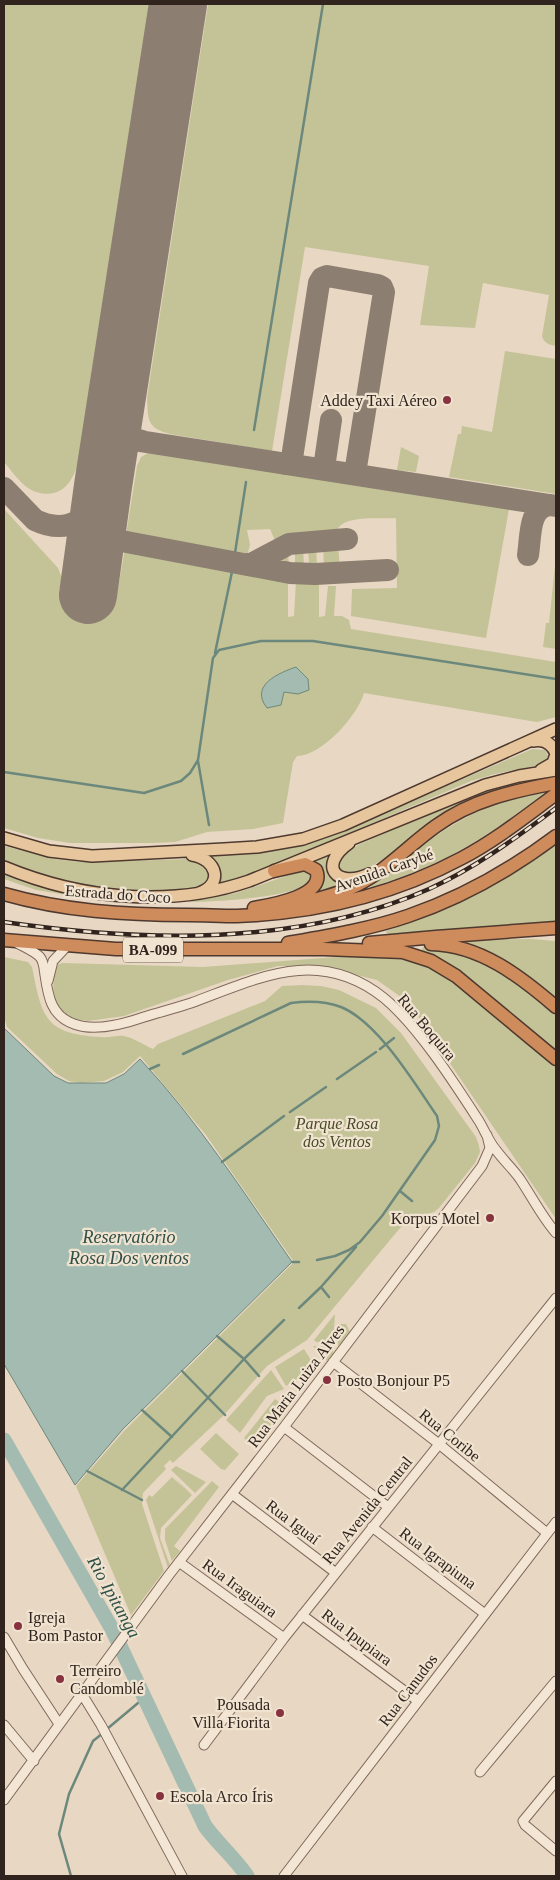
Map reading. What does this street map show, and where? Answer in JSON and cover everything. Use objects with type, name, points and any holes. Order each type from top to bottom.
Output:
[{"type":"highway","points":[[269,913],[356,886],[437,826],[469,807],[512,791],[556,784]]},
{"type":"highway","name":"Avenida Carybé","points":[[202,915],[236,916],[326,906],[386,890],[462,858],[508,830],[556,794]]},
{"type":"highway","points":[[239,948],[324,937],[408,916],[464,893],[496,876],[556,836]]},
{"type":"highway","points":[[202,915],[238,911],[279,902],[310,891],[318,878],[316,870],[305,864],[274,871]]},
{"type":"highway","name":"Estrada do Coco","points":[[4,894],[46,904],[101,913],[202,915]]},
{"type":"highway","points":[[324,949],[436,936],[510,933],[556,928]]},
{"type":"highway","points":[[510,933],[556,937]]},
{"type":"highway","name":"BA-099","points":[[8,940],[68,946],[158,950],[239,948]]},
{"type":"highway","points":[[386,942],[447,945],[467,950],[500,965],[556,1007]]},
{"type":"highway","points":[[239,948],[403,952],[431,961],[466,984],[556,1059]]},
{"type":"main road","points":[[4,838],[49,851],[92,856],[257,847],[312,836],[352,821],[556,729]]},
{"type":"main road","points":[[529,742],[536,740],[547,742],[552,745],[556,754],[555,759],[549,766],[532,773]]},
{"type":"main road","points":[[4,867],[47,883],[87,892],[141,897],[217,892],[274,871],[485,785],[532,773],[556,770]]},
{"type":"main road","points":[[363,834],[336,854],[333,867],[338,875],[346,880],[358,878],[372,873],[390,862]]},
{"type":"main road","points":[[173,852],[201,856],[210,862],[212,866],[214,875],[211,884],[205,890],[190,895]]},
{"type":"street","name":"Rua Boquira","points":[[8,940],[34,952],[40,958],[43,964],[50,1003],[62,1017],[75,1024],[93,1026],[131,1022],[190,1003],[250,979],[274,973],[307,970],[346,977],[369,988],[396,1009],[437,1059],[496,1151],[507,1161],[556,1233]]},
{"type":"street","points":[[47,988],[51,964],[68,946]]},
{"type":"street","name":"Rua Maria Luiza Alves","points":[[4,1800],[179,1562],[482,1166],[489,1151],[487,1135]]},
{"type":"street","points":[[482,1166],[496,1158],[507,1161]]},
{"type":"street","name":"Rua Avenida Central","points":[[204,1745],[302,1615],[556,1298]]},
{"type":"street","name":"Rua Coribe","points":[[333,1362],[439,1444],[547,1533]]},
{"type":"street","points":[[284,1427],[388,1507]]},
{"type":"street","name":"Rua Iguaí","points":[[232,1494],[336,1573]]},
{"type":"street","name":"Rua Canudos","points":[[284,1876],[556,1522]]},
{"type":"street","name":"Rua Igrapiuna","points":[[372,1527],[485,1614]]},
{"type":"street","name":"Rua Iraguiara","points":[[179,1562],[284,1638]]},
{"type":"street","name":"Rua Ipupiara","points":[[302,1615],[418,1701]]},
{"type":"street","points":[[4,1637],[60,1724]]},
{"type":"street","points":[[480,1772],[556,1681]]},
{"type":"street","points":[[82,1694],[101,1725],[182,1876]]},
{"type":"street","points":[[4,1725],[34,1761]]},
{"type":"street","points":[[556,1781],[523,1821],[556,1850]]},
{"type":"green space","points":[[4,4],[150,4],[81,453],[74,474],[69,482],[63,489],[51,494],[44,494],[28,488],[4,462]]},
{"type":"green space","points":[[208,4],[556,4],[556,346],[547,343],[542,336],[549,295],[483,283],[475,328],[420,325],[429,266],[305,247],[272,451],[170,434],[162,432],[153,426],[150,422],[147,398]]},
{"type":"green space","points":[[505,351],[556,359],[556,494],[449,477],[458,434],[461,434],[462,426],[492,432]]},
{"type":"green space","points":[[401,447],[419,456],[416,472],[397,470]]},
{"type":"green space","points":[[150,452],[508,508],[486,638],[351,616],[352,589],[397,588],[396,518],[352,520],[340,526],[337,536],[289,538],[276,543],[270,529],[247,530],[250,545],[247,556],[244,557],[127,537],[137,466],[141,457]]},
{"type":"green space","points":[[4,509],[58,568],[62,578],[59,591],[116,601],[126,547],[240,567],[273,576],[288,577],[288,617],[294,616],[296,581],[319,584],[319,617],[325,616],[328,586],[336,586],[334,616],[342,616],[349,620],[351,629],[556,662],[556,717],[537,722],[364,693],[355,712],[338,733],[317,749],[297,756],[293,762],[283,823],[253,829],[207,832],[175,842],[153,843],[70,843],[38,838],[4,828]]},
{"type":"green space","points":[[323,544],[338,544],[340,570],[324,568]]},
{"type":"green space","points":[[303,545],[304,567],[297,566],[295,562],[295,548]]},
{"type":"green space","points":[[316,545],[317,566],[309,566],[308,546]]},
{"type":"green space","points":[[287,548],[289,563],[271,565],[266,563],[283,549]]},
{"type":"green space","points":[[556,556],[556,649],[543,647],[546,623],[549,623]]},
{"type":"green space","points":[[532,749],[545,750],[548,756],[546,762],[471,781],[263,870],[219,884],[219,868],[211,856],[281,849],[321,839]]},
{"type":"green space","points":[[556,776],[556,779],[527,783],[500,790],[459,805],[434,820],[372,866],[345,873],[341,871],[338,865],[342,857],[358,845],[472,795],[504,785]]},
{"type":"green space","points":[[546,792],[504,823],[442,860],[397,879],[371,887],[371,884],[418,848],[478,811],[516,798]]},
{"type":"green space","points":[[556,845],[556,924],[387,934],[386,931],[431,914],[495,884]]},
{"type":"green space","points":[[4,846],[55,859],[79,862],[189,859],[206,866],[209,877],[204,884],[192,890],[147,892],[100,890],[57,881],[4,862]]},
{"type":"green space","points":[[329,853],[329,873],[334,880],[343,886],[318,893],[323,884],[323,875],[320,867],[313,859]]},
{"type":"green space","points":[[301,871],[309,874],[310,880],[302,887],[289,891],[253,898],[188,902],[236,893]]},
{"type":"green space","points":[[4,873],[59,892],[104,899],[104,901],[36,890],[4,879]]},
{"type":"green space","points":[[531,939],[556,941],[556,999],[461,943],[461,940]]},
{"type":"green space","points":[[423,947],[455,951],[501,971],[556,1013],[556,1053],[434,956],[421,951]]},
{"type":"green space","points":[[349,956],[397,957],[431,967],[443,973],[556,1065],[556,1219],[417,1015],[401,997],[377,980],[320,966],[278,966],[228,980],[124,1016],[88,1021],[75,1019],[66,1014],[57,1005],[53,994],[54,972],[57,965],[62,963],[203,967]]},
{"type":"green space","name":"Parque Rosa dos Ventos","points":[[4,957],[28,962],[32,967],[43,1010],[49,1020],[57,1027],[82,1035],[124,1036],[153,1049],[158,1044],[265,1001],[282,986],[321,986],[339,990],[376,1008],[401,1033],[476,1137],[479,1146],[480,1152],[475,1163],[439,1208],[434,1212],[411,1219],[400,1228],[307,1340],[267,1366],[224,1415],[173,1463],[170,1460],[164,1466],[166,1469],[143,1493],[142,1504],[164,1571],[131,1615],[76,1486],[124,1431],[294,1262],[206,1135],[140,1056],[123,1072],[104,1081],[80,1083],[69,1081],[57,1074],[7,1027],[4,1017]]},
{"type":"green space","points":[[335,1314],[333,1342],[316,1342],[314,1340]]},
{"type":"green space","points":[[338,1324],[346,1324],[350,1332],[338,1347]]},
{"type":"green space","points":[[313,1346],[333,1347],[333,1354],[327,1361]]},
{"type":"green space","points":[[304,1349],[316,1368],[286,1386],[275,1367]]},
{"type":"green space","points":[[271,1370],[284,1389],[267,1396],[240,1433],[226,1420]]},
{"type":"green space","points":[[275,1399],[285,1407],[254,1446],[244,1438]]},
{"type":"green space","points":[[216,1433],[239,1454],[225,1470],[221,1469],[200,1449]]},
{"type":"green space","points":[[176,1466],[206,1482],[195,1493],[171,1470]]},
{"type":"green space","points":[[173,1476],[192,1495],[161,1528],[160,1538],[170,1565],[168,1568],[146,1500],[149,1495],[152,1497],[172,1477],[185,1489]]},
{"type":"green space","points":[[212,1481],[219,1487],[174,1546],[180,1551],[172,1561],[165,1540],[165,1529]]},
{"type":"water","points":[[296,667],[308,679],[309,690],[298,694],[284,692],[281,705],[267,708],[262,700],[262,693],[268,681]]},
{"type":"water","name":"Reservatório Rosa Dos ventos","points":[[4,1028],[54,1076],[68,1083],[106,1083],[124,1074],[140,1059],[201,1132],[292,1262],[123,1429],[75,1485],[4,1364]]},
{"type":"waterway","points":[[254,430],[323,4]]},
{"type":"waterway","points":[[235,553],[246,482]]},
{"type":"waterway","points":[[215,653],[233,567]]},
{"type":"waterway","points":[[4,772],[144,793],[181,781],[190,773],[198,760],[213,658],[219,650],[261,641],[313,641],[556,679]]},
{"type":"waterway","points":[[198,761],[209,825]]},
{"type":"waterway","points":[[183,1054],[291,1003],[316,1002],[335,1005],[355,1015],[382,1040],[407,1071],[437,1116],[439,1126],[435,1140],[382,1216],[360,1242],[349,1250],[335,1256],[317,1260]]},
{"type":"waterway","points":[[380,1049],[394,1038]]},
{"type":"waterway","points":[[337,1079],[376,1052]]},
{"type":"waterway","points":[[150,1069],[159,1065]]},
{"type":"waterway","points":[[290,1112],[326,1087]]},
{"type":"waterway","points":[[222,1162],[284,1116]]},
{"type":"waterway","points":[[400,1191],[412,1201]]},
{"type":"waterway","points":[[299,1308],[321,1287],[356,1247]]},
{"type":"waterway","points":[[292,1262],[299,1262]]},
{"type":"waterway","points":[[321,1287],[329,1297]]},
{"type":"waterway","points":[[122,1490],[244,1359],[284,1320]]},
{"type":"waterway","points":[[217,1336],[244,1359],[259,1376]]},
{"type":"waterway","points":[[182,1371],[225,1415]]},
{"type":"waterway","points":[[142,1410],[172,1437]]},
{"type":"waterway","name":"Rio Ipitanga","points":[[4,1440],[112,1629],[205,1826],[247,1876]]},
{"type":"waterway","points":[[87,1471],[142,1500]]},
{"type":"waterway","points":[[107,1729],[144,1698]]},
{"type":"waterway","points":[[71,1876],[59,1834],[69,1794],[93,1741],[103,1733]]},
{"type":"taxiway","points":[[285,464],[290,462],[292,458],[319,283],[322,278],[327,276],[378,285],[382,287],[384,292],[356,467],[354,471],[349,473]]},
{"type":"taxiway","points":[[114,414],[117,425],[122,432],[142,441]]},
{"type":"taxiway","points":[[317,468],[322,466],[325,461],[331,420]]},
{"type":"taxiway","points":[[107,462],[117,448],[133,440],[556,506]]},
{"type":"taxiway","points":[[4,488],[35,520],[58,526],[69,525],[86,515],[99,497],[103,486]]},
{"type":"taxiway","points":[[528,555],[534,517],[538,511],[551,505]]},
{"type":"taxiway","points":[[98,529],[98,533],[103,537],[116,540],[290,573],[315,574],[388,570]]},
{"type":"taxiway","points":[[247,564],[253,563],[289,544],[347,539]]},
{"type":"runway","points":[[88,595],[103,486],[178,4]]},
{"type":"railway","points":[[4,922],[57,929],[165,936],[219,935],[273,930],[327,921],[379,908],[446,881],[495,852],[556,808]]},
{"type":"place","name":"Addey Taxi Aéreo","points":[[447,400]]},
{"type":"place","name":"Korpus Motel","points":[[490,1218]]},
{"type":"place","name":"Posto Bonjour P5","points":[[327,1380]]},
{"type":"place","name":"Igreja Bom Pastor","points":[[18,1626]]},
{"type":"place","name":"Terreiro Candomblé","points":[[60,1679]]},
{"type":"place","name":"Pousada Villa Fiorita","points":[[280,1713]]},
{"type":"place","name":"Escola Arco Íris","points":[[160,1796]]}]
